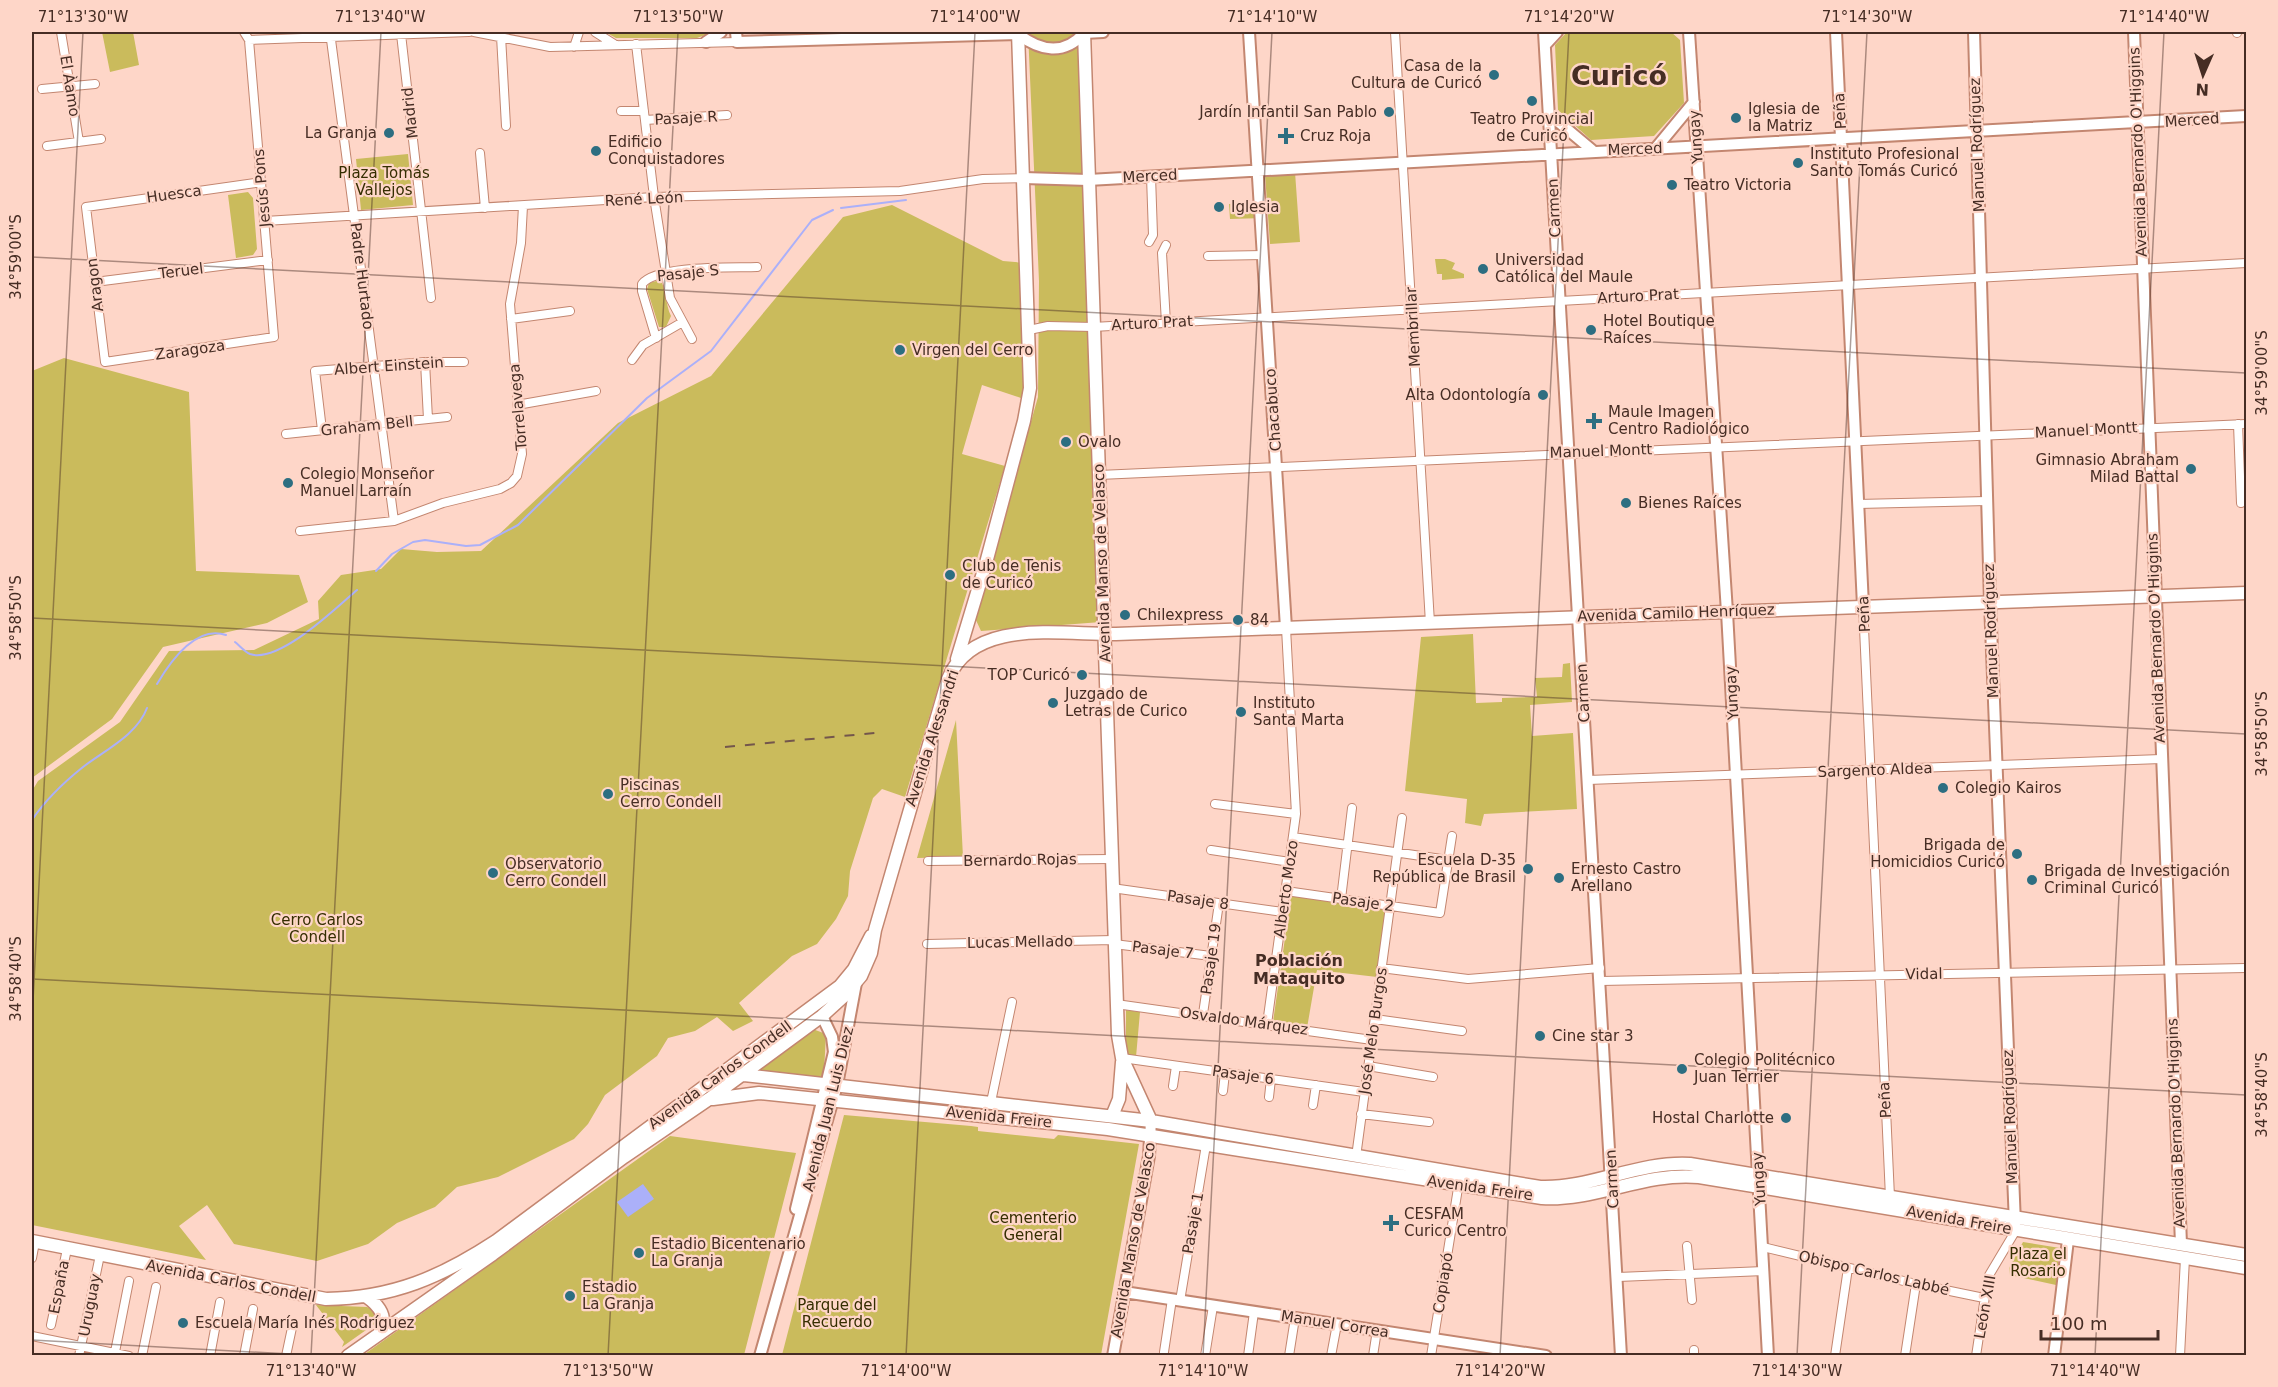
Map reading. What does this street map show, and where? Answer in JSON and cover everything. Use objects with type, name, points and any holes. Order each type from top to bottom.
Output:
[{"type":"main road","points":[[956,662],[1028,403],[1029,330],[1019,32]]},
{"type":"main road","name":"Avenida Manso de Velasco","points":[[1083,32],[1116,1004],[1122,1058],[1119,1099],[1112,1116]]},
{"type":"main road","name":"Avenida Camilo Henríquez","points":[[1105,634],[2247,593]]},
{"type":"main road","points":[[970,615],[975,632],[982,642]]},
{"type":"main road","name":"Avenida Alessandri","points":[[875,930],[928,741],[956,662],[982,642],[1009,635],[1105,634]]},
{"type":"main road","name":"Avenida Carlos Condell","points":[[348,1356],[465,1274],[624,1157],[744,1075],[822,1016],[856,984],[869,959],[875,930]]},
{"type":"main road","name":"Avenida Carlos Condell","points":[[33,1242],[305,1297],[326,1299],[367,1297],[387,1294],[420,1282],[485,1248],[827,996],[850,975],[875,930]]},
{"type":"main road","points":[[822,1016],[827,996]]},
{"type":"main road","name":"Avenida Manso de Velasco","points":[[1122,1058],[1151,1120]]},
{"type":"main road","name":"Avenida Freire","points":[[720,1075],[744,1075],[832,1084],[1151,1120],[1356,1157],[1553,1198],[1576,1197],[1613,1187],[1674,1176],[1699,1177],[1761,1188],[2015,1224],[2086,1230],[2247,1255]]},
{"type":"main road","name":"Avenida Freire","points":[[709,1100],[759,1093],[1049,1122],[1459,1180],[1552,1187],[1580,1184],[1648,1166],[1680,1163],[1890,1197],[2015,1224],[2068,1240],[2247,1268]]},
{"type":"main road","points":[[2068,1240],[2086,1230]]},
{"type":"main road","points":[[2163,1255],[2181,1244]]},
{"type":"main road","points":[[367,1297],[375,1303],[382,1314],[381,1333]]},
{"type":"street","name":"El Àamo","points":[[61,32],[72,87],[79,142]]},
{"type":"street","name":"Jesús Pons","points":[[244,32],[250,36],[274,337]]},
{"type":"street","points":[[250,36],[471,32],[501,36],[540,46],[574,47],[706,42],[737,37],[1019,32],[1034,46],[1051,49],[1069,45],[1083,32],[1103,32]]},
{"type":"street","points":[[574,47],[579,32]]},
{"type":"street","points":[[595,32],[617,45]]},
{"type":"street","points":[[706,42],[721,32]]},
{"type":"street","name":"Chacabuco","points":[[1249,32],[1296,789]]},
{"type":"street","name":"Membrillar","points":[[1395,32],[1430,622]]},
{"type":"street","name":"Carmen","points":[[1544,32],[1613,1187],[1621,1356]]},
{"type":"street","points":[[1545,45],[1557,32]]},
{"type":"street","name":"Peña","points":[[1836,32],[1890,1197]]},
{"type":"street","name":"Manuel Rodríguez","points":[[1974,32],[1990,602],[2015,1224]]},
{"type":"street","name":"Avenida Bernardo O'Higgins","points":[[2134,32],[2154,597],[2181,1244]]},
{"type":"street","name":"Yungay","points":[[1688,33],[1727,612],[1758,1175],[1761,1188],[1768,1356]]},
{"type":"street","name":"Padre Hurtado","points":[[331,34],[394,521]]},
{"type":"street","name":"Madrid","points":[[401,34],[431,298]]},
{"type":"street","points":[[501,36],[506,126]]},
{"type":"street","points":[[636,44],[654,197],[670,298],[681,323],[692,339]]},
{"type":"street","points":[[42,89],[95,84]]},
{"type":"street","points":[[1656,148],[1694,102]]},
{"type":"street","points":[[621,111],[644,111]]},
{"type":"street","points":[[1549,114],[1592,150]]},
{"type":"street","name":"Pasaje R","points":[[645,120],[727,116]]},
{"type":"street","name":"Merced","points":[[1024,178],[1088,180],[1592,150],[1976,132],[2247,116]]},
{"type":"street","points":[[47,146],[101,139]]},
{"type":"street","points":[[480,153],[485,208]]},
{"type":"street","points":[[1149,242],[1153,235],[1151,176]]},
{"type":"street","name":"René León","points":[[265,221],[654,197],[900,191],[983,179],[1024,178]]},
{"type":"street","name":"Huesca","points":[[86,207],[262,182]]},
{"type":"street","name":"Torrelavega","points":[[300,531],[394,521],[443,502],[500,489],[511,483],[522,460],[511,319],[511,291],[521,243],[523,206]]},
{"type":"street","name":"Aragon","points":[[86,207],[105,362]]},
{"type":"street","points":[[1166,245],[1162,252],[1166,322]]},
{"type":"street","points":[[1208,256],[1263,255]]},
{"type":"street","name":"Teruel","points":[[95,282],[268,260]]},
{"type":"street","name":"Arturo Prat","points":[[1029,330],[1048,326],[1094,327],[2247,263]]},
{"type":"street","name":"Pasaje S","points":[[656,338],[642,284],[646,278],[666,272],[757,267]]},
{"type":"street","points":[[511,319],[570,311]]},
{"type":"street","points":[[632,360],[643,345],[681,323]]},
{"type":"street","name":"Zaragoza","points":[[105,362],[274,337]]},
{"type":"street","points":[[424,362],[428,419]]},
{"type":"street","name":"Albert Einstein","points":[[322,430],[315,371],[424,362],[464,362]]},
{"type":"street","points":[[517,405],[596,391]]},
{"type":"street","name":"Graham Bell","points":[[286,434],[447,417]]},
{"type":"street","points":[[2241,503],[2242,424]]},
{"type":"street","name":"Manuel Montt","points":[[1099,474],[2242,424]]},
{"type":"street","points":[[1858,504],[1987,501]]},
{"type":"street","name":"Sargento Aldea","points":[[1588,780],[2161,759]]},
{"type":"street","name":"Alberto Mozo","points":[[1267,1024],[1296,814],[1296,789]]},
{"type":"street","points":[[1215,804],[1296,814]]},
{"type":"street","points":[[1341,899],[1352,808]]},
{"type":"street","name":"José Melo Burgos","points":[[1356,1157],[1402,818]]},
{"type":"street","points":[[1293,837],[1448,860],[1452,836]]},
{"type":"street","points":[[1211,849],[1290,862]]},
{"type":"street","name":"Bernardo Rojas","points":[[928,861],[1112,859]]},
{"type":"street","name":"Pasaje 2","points":[[1286,891],[1440,913],[1448,860]]},
{"type":"street","name":"Pasaje 8","points":[[1112,888],[1283,912]]},
{"type":"street","name":"Pasaje 19","points":[[1203,1014],[1219,903]]},
{"type":"street","name":"Lucas Mellado","points":[[927,944],[1114,942]]},
{"type":"street","name":"Pasaje 7","points":[[1114,942],[1211,956]]},
{"type":"street","points":[[1381,968],[1462,979],[1600,968]]},
{"type":"street","name":"Vidal","points":[[1601,981],[2247,968]]},
{"type":"street","name":"Avenida Juan Luis Diez","points":[[760,1356],[793,1233],[814,1172],[828,1100],[856,984]]},
{"type":"street","points":[[991,1102],[1012,1002]]},
{"type":"street","name":"Osvaldo Márquez","points":[[1116,1004],[1203,1014],[1372,1040]]},
{"type":"street","name":"Avenida Juan Luis Diez","points":[[822,1016],[834,1047],[832,1084]]},
{"type":"street","points":[[1375,1018],[1462,1031]]},
{"type":"street","name":"Pasaje 6","points":[[1122,1058],[1364,1092]]},
{"type":"street","points":[[1173,1086],[1176,1066]]},
{"type":"street","points":[[1368,1066],[1433,1077]]},
{"type":"street","points":[[1223,1091],[1225,1073]]},
{"type":"street","points":[[1269,1097],[1271,1079]]},
{"type":"street","points":[[1313,1106],[1316,1085]]},
{"type":"street","points":[[1361,1114],[1429,1122]]},
{"type":"street","name":"Avenida Manso de Velasco","points":[[1113,1356],[1151,1135],[1151,1120]]},
{"type":"street","name":"Pasaje 1","points":[[1164,1352],[1206,1145]]},
{"type":"street","name":"Copiapó","points":[[1431,1356],[1459,1180]]},
{"type":"street","name":"León XIII","points":[[1976,1356],[1990,1272],[2015,1224]]},
{"type":"street","points":[[2054,1356],[2068,1240]]},
{"type":"street","points":[[32,1258],[33,1242]]},
{"type":"street","points":[[1687,1246],[1692,1300]]},
{"type":"street","name":"Obispo Carlos Labbé","points":[[1763,1247],[1984,1298]]},
{"type":"street","name":"España","points":[[51,1325],[66,1249]]},
{"type":"street","name":"Uruguay","points":[[80,1356],[100,1256]]},
{"type":"street","points":[[2180,1356],[2185,1257]]},
{"type":"street","points":[[1835,1356],[1848,1268]]},
{"type":"street","points":[[1618,1277],[1764,1271]]},
{"type":"street","points":[[32,1336],[82,1344],[122,1354],[129,1281]]},
{"type":"street","points":[[1905,1356],[1916,1284]]},
{"type":"street","points":[[142,1356],[156,1287]]},
{"type":"street","name":"Manuel Correa","points":[[1124,1292],[1434,1339],[1506,1353],[1546,1356]]},
{"type":"street","points":[[210,1356],[220,1302]]},
{"type":"street","points":[[1205,1356],[1213,1305]]},
{"type":"street","points":[[244,1356],[253,1309]]},
{"type":"street","points":[[1248,1356],[1254,1312]]},
{"type":"street","points":[[1289,1356],[1295,1318]]},
{"type":"street","points":[[286,1356],[292,1323]]},
{"type":"street","points":[[1331,1356],[1337,1324]]},
{"type":"street","points":[[1373,1356],[1377,1330]]},
{"type":"green space","points":[[102,32],[133,32],[139,65],[110,72]]},
{"type":"green space","points":[[605,32],[713,32],[697,38],[616,38]]},
{"type":"green space","points":[[1028,32],[1078,34],[1101,622],[981,631],[975,618],[1038,397],[1039,281]]},
{"type":"green space","points":[[1567,32],[1671,32],[1680,40],[1684,103],[1654,136],[1591,140],[1558,110],[1555,45]]},
{"type":"green space","name":"Plaza Tomás Vallejos","points":[[408,154],[413,205],[361,210],[356,159]]},
{"type":"green space","points":[[1295,172],[1300,242],[1270,244],[1265,174]]},
{"type":"green space","points":[[248,192],[253,198],[257,249],[253,255],[236,258],[228,195]]},
{"type":"green space","points":[[1263,202],[1264,218],[1230,219],[1229,204]]},
{"type":"green space","name":"Cerro Carlos Condell","points":[[892,205],[1003,261],[1025,263],[1026,379],[1021,398],[982,385],[962,454],[1005,466],[905,797],[882,789],[873,798],[850,871],[848,896],[836,919],[817,944],[792,956],[739,1003],[753,1021],[733,1031],[717,1017],[695,1031],[668,1038],[657,1056],[605,1095],[588,1124],[574,1139],[498,1177],[457,1187],[435,1207],[397,1223],[368,1244],[317,1261],[234,1244],[207,1205],[179,1226],[206,1260],[32,1225],[32,791],[38,781],[120,722],[169,651],[254,650],[319,619],[318,601],[341,575],[381,569],[401,549],[437,552],[481,551],[618,423],[711,376],[843,217]]},
{"type":"green space","points":[[1435,259],[1445,259],[1455,263],[1452,269],[1464,274],[1464,278],[1442,280],[1442,274],[1437,274]]},
{"type":"green space","points":[[660,280],[671,316],[666,327],[659,327],[647,289],[649,283]]},
{"type":"green space","points":[[64,358],[189,392],[196,571],[299,575],[308,602],[267,623],[163,647],[112,719],[32,778],[32,371]]},
{"type":"green space","points":[[1473,634],[1476,703],[1502,702],[1502,698],[1537,697],[1535,678],[1562,677],[1563,664],[1570,663],[1572,702],[1530,705],[1532,736],[1573,733],[1577,809],[1484,814],[1481,826],[1465,823],[1467,799],[1405,791],[1421,637]]},
{"type":"green space","points":[[956,720],[963,857],[917,858]]},
{"type":"green space","points":[[1291,896],[1387,908],[1377,977],[1317,970],[1307,1028],[1273,1022]]},
{"type":"green space","points":[[1126,1010],[1140,1012],[1136,1057],[1126,1056]]},
{"type":"green space","points":[[810,1028],[826,1034],[824,1072],[820,1077],[758,1070]]},
{"type":"green space","name":"Cementerio General","points":[[844,1115],[971,1126],[978,1127],[978,1131],[1054,1139],[1058,1135],[1139,1144],[1101,1355],[782,1355]]},
{"type":"green space","name":"Estadio Bicentenario La Granja","points":[[670,1136],[796,1153],[744,1355],[362,1356]]},
{"type":"green space","name":"Plaza el Rosario","points":[[2023,1242],[2060,1248],[2056,1285],[2010,1275],[2009,1268]]},
{"type":"green space","points":[[316,1305],[367,1307],[376,1312],[376,1323],[342,1347],[344,1342]]},
{"type":"water","points":[[643,1184],[654,1199],[628,1217],[617,1202]]},
{"type":"waterway","points":[[841,208],[906,200]]},
{"type":"waterway","points":[[376,571],[392,554],[413,542],[425,540],[466,546],[480,545],[518,525],[647,398],[711,351],[812,220],[833,210]]},
{"type":"waterway","points":[[235,642],[250,654],[262,655],[276,651],[322,621],[357,590]]},
{"type":"waterway","points":[[157,684],[177,656],[194,640],[215,633],[226,635]]},
{"type":"waterway","points":[[32,820],[49,798],[69,779],[128,734],[142,718],[147,708]]},
{"type":"railway","points":[[725,747],[875,733]]},
{"type":"place","name":"Casa de la Cultura de Curicó","points":[[1494,75]]},
{"type":"place","name":"Teatro Provincial de Curicó","points":[[1532,101]]},
{"type":"place","name":"Jardín Infantil San Pablo","points":[[1389,112]]},
{"type":"place","name":"Iglesia de la Matriz","points":[[1736,118]]},
{"type":"place","name":"La Granja","points":[[389,133]]},
{"type":"place","name":"Cruz Roja","points":[[1286,136]]},
{"type":"place","name":"Edificio Conquistadores","points":[[596,151]]},
{"type":"place","name":"Instituto Profesional Santo Tomás Curicó","points":[[1798,163]]},
{"type":"place","name":"Teatro Victoria","points":[[1672,185]]},
{"type":"place","name":"Iglesia","points":[[1219,207]]},
{"type":"place","name":"Universidad Católica del Maule","points":[[1483,269]]},
{"type":"place","name":"Hotel Boutique Raíces","points":[[1591,330]]},
{"type":"place","name":"Virgen del Cerro","points":[[900,350]]},
{"type":"place","name":"Alta Odontología","points":[[1543,395]]},
{"type":"place","name":"Maule Imagen Centro Radiológico","points":[[1594,421]]},
{"type":"place","name":"Ovalo","points":[[1066,442]]},
{"type":"place","name":"Gimnasio Abraham Milad Battal","points":[[2191,469]]},
{"type":"place","name":"Colegio Monseñor Manuel Larraín","points":[[288,483]]},
{"type":"place","name":"Bienes Raíces","points":[[1626,503]]},
{"type":"place","name":"Club de Tenis de Curicó","points":[[950,575]]},
{"type":"place","name":"Chilexpress","points":[[1125,615]]},
{"type":"place","name":"84","points":[[1238,620]]},
{"type":"place","name":"TOP Curicó","points":[[1082,675]]},
{"type":"place","name":"Juzgado de Letras de Curico","points":[[1053,703]]},
{"type":"place","name":"Instituto Santa Marta","points":[[1241,712]]},
{"type":"place","name":"Colegio Kairos","points":[[1943,788]]},
{"type":"place","name":"Piscinas Cerro Condell","points":[[608,794]]},
{"type":"place","name":"Brigada de Homicidios Curicó","points":[[2017,854]]},
{"type":"place","name":"Escuela D-35 República de Brasil","points":[[1528,869]]},
{"type":"place","name":"Observatorio Cerro Condell","points":[[493,873]]},
{"type":"place","name":"Ernesto Castro Arellano","points":[[1559,878]]},
{"type":"place","name":"Brigada de Investigación Criminal Curicó","points":[[2032,880]]},
{"type":"place","name":"Cine star 3","points":[[1540,1036]]},
{"type":"place","name":"Colegio Politécnico Juan Terrier","points":[[1682,1069]]},
{"type":"place","name":"Hostal Charlotte","points":[[1786,1118]]},
{"type":"place","name":"CESFAM Curico Centro","points":[[1391,1223]]},
{"type":"place","name":"Estadio Bicentenario La Granja","points":[[639,1253]]},
{"type":"place","name":"Estadio La Granja","points":[[570,1296]]},
{"type":"place","name":"Escuela María Inés Rodríguez","points":[[183,1323]]},
{"type":"district","name":"Curicó","points":[[1619,75]]},
{"type":"district","name":"Población Mataquito","points":[[1299,969]]},
{"type":"park label","name":"Parque del Recuerdo","points":[[837,1314]]}]
